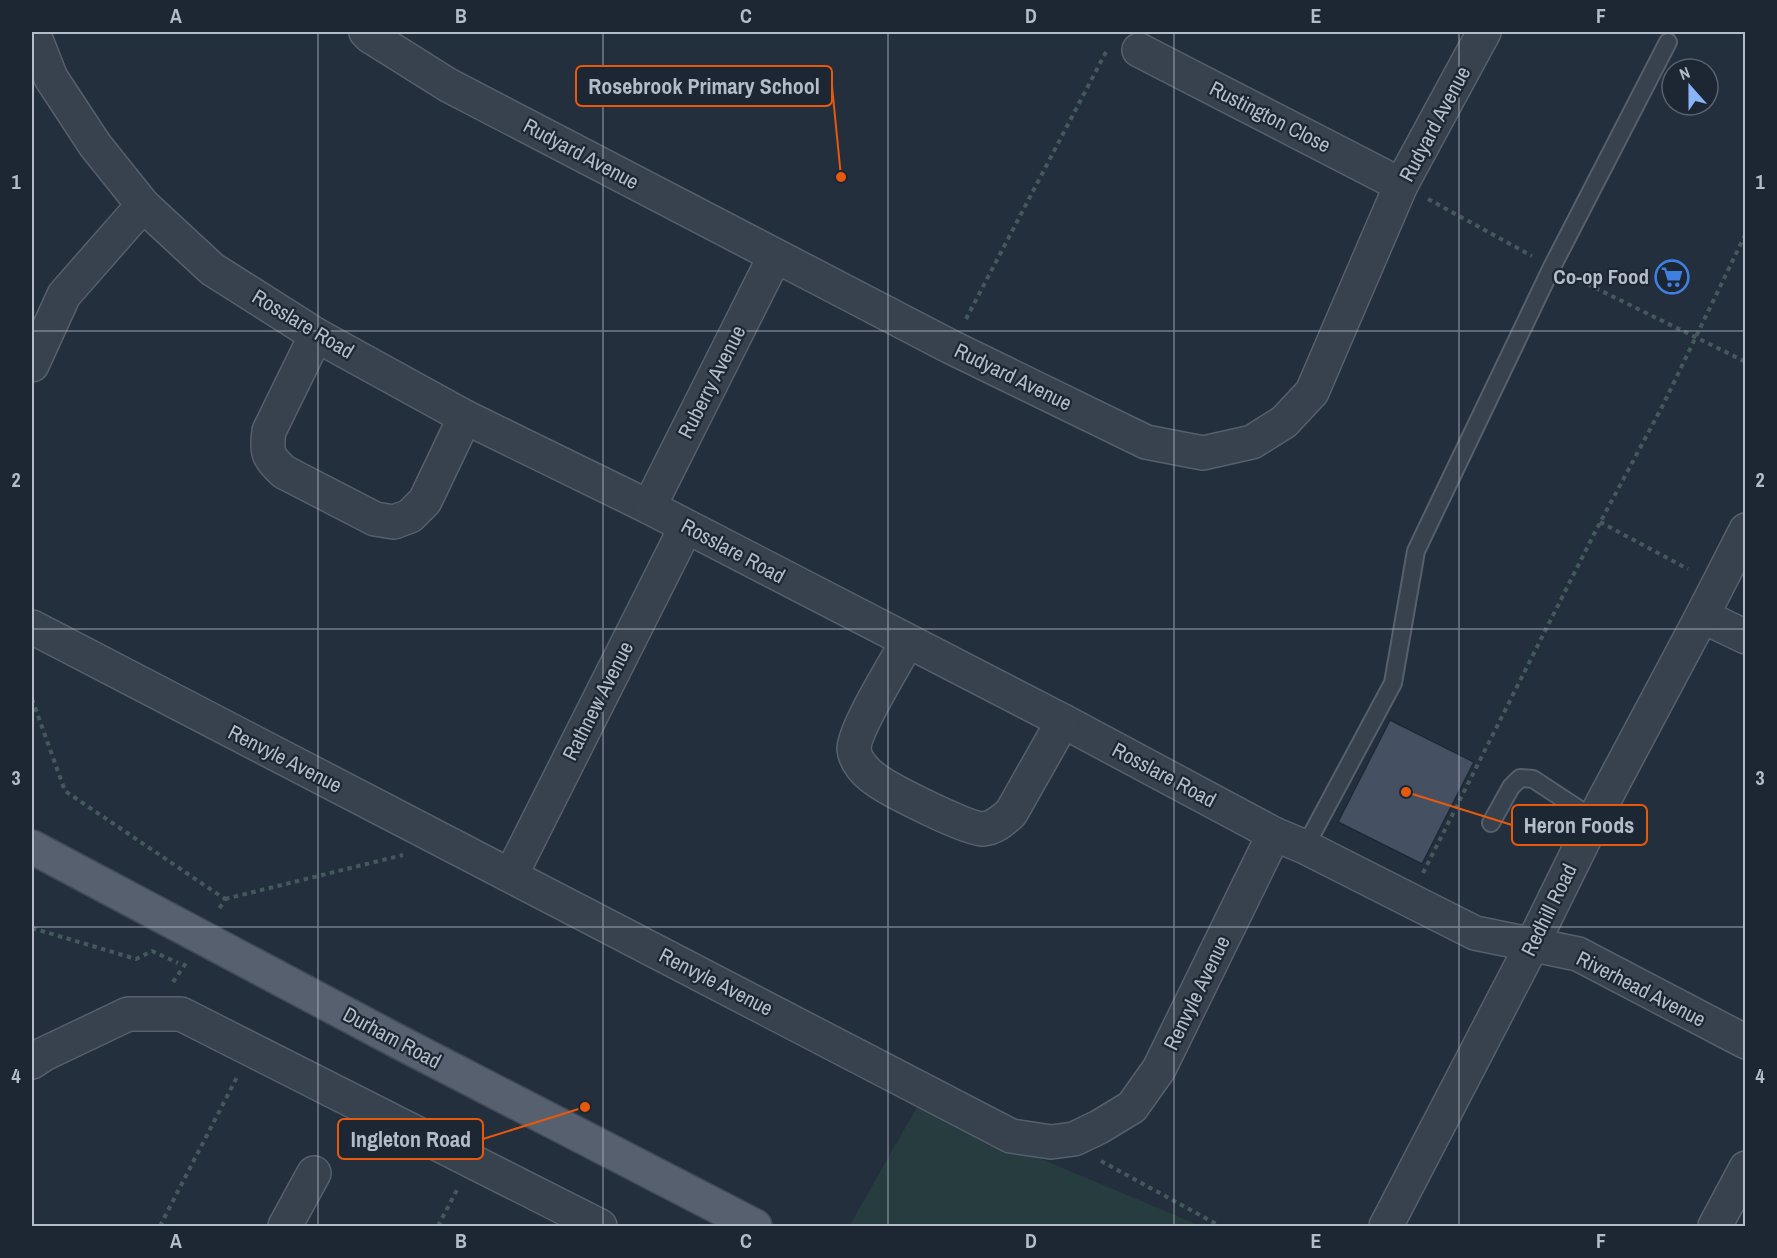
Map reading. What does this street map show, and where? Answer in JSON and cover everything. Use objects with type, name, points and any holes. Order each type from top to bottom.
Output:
[{"type":"main road","name":"Durham Road","points":[[32,847],[397,1041],[755,1227]]},
{"type":"street","name":"Rosslare Road","points":[[33,32],[51,78],[94,145],[143,205],[212,268],[316,335],[465,417],[649,507],[1063,721],[1274,834],[1305,847],[1475,933],[1532,945]]},
{"type":"street","name":"Rudyard Avenue","points":[[366,32],[448,85],[951,346],[1146,442],[1203,453],[1252,442],[1284,422],[1312,392],[1401,185],[1484,32]]},
{"type":"street","name":"Rustington Close","points":[[1131,50],[1401,185]]},
{"type":"street","points":[[32,364],[64,295],[143,205]]},
{"type":"street","name":"Ruberry Avenue","points":[[649,507],[775,256]]},
{"type":"street","points":[[316,335],[269,431],[267,449],[273,463],[284,472],[375,519],[394,522],[410,516],[425,501],[465,417]]},
{"type":"street","name":"Rathnew Avenue","points":[[511,875],[686,527]]},
{"type":"street","name":"Redhill Road","points":[[1386,1227],[1532,945],[1594,819],[1746,530]]},
{"type":"street","points":[[1702,616],[1746,637]]},
{"type":"street","name":"Renvyle Avenue","points":[[32,627],[1011,1136],[1051,1142],[1074,1139],[1132,1107],[1160,1069],[1274,834]]},
{"type":"street","points":[[908,642],[858,731],[854,750],[862,768],[875,780],[963,825],[983,829],[1000,823],[1011,813],[1063,721]]},
{"type":"street","name":"Riverhead Avenue","points":[[1532,945],[1578,954],[1746,1042]]},
{"type":"street","points":[[32,1062],[44,1053],[128,1014],[181,1014],[600,1227]]},
{"type":"street","points":[[1715,1227],[1746,1168]]},
{"type":"street","points":[[285,1227],[314,1173]]},
{"type":"lane","points":[[1305,847],[1393,683],[1416,551],[1552,267],[1668,42]]},
{"type":"lane","points":[[1491,823],[1511,787],[1520,778],[1533,779],[1594,819]]},
{"type":"path","points":[[951,346],[1131,50]]},
{"type":"path","points":[[1401,185],[1552,267],[1746,362]]},
{"type":"path","points":[[1423,873],[1600,522],[1663,405],[1746,233]]},
{"type":"path","points":[[1600,522],[1688,569]]},
{"type":"path","points":[[32,699],[65,791],[225,898]]},
{"type":"path","points":[[181,1014],[180,997],[172,984],[225,898],[448,844]]},
{"type":"path","points":[[32,928],[136,959],[152,951],[184,966]]},
{"type":"path","points":[[160,1227],[251,1049]]},
{"type":"path","points":[[1074,1139],[1077,1148],[1220,1227]]},
{"type":"path","points":[[438,1227],[473,1161]]},
{"type":"green space","points":[[917,1107],[1201,1226],[851,1226]]},
{"type":"building","points":[[1390,720],[1474,762],[1422,864],[1338,822]]},
{"type":"place","name":"Rosebrook Primary School","points":[[841,177]]},
{"type":"place","name":"Co-op Food","points":[[1672,277]]},
{"type":"place","name":"Heron Foods","points":[[1406,792]]},
{"type":"place","name":"Ingleton Road","points":[[585,1107]]}]
